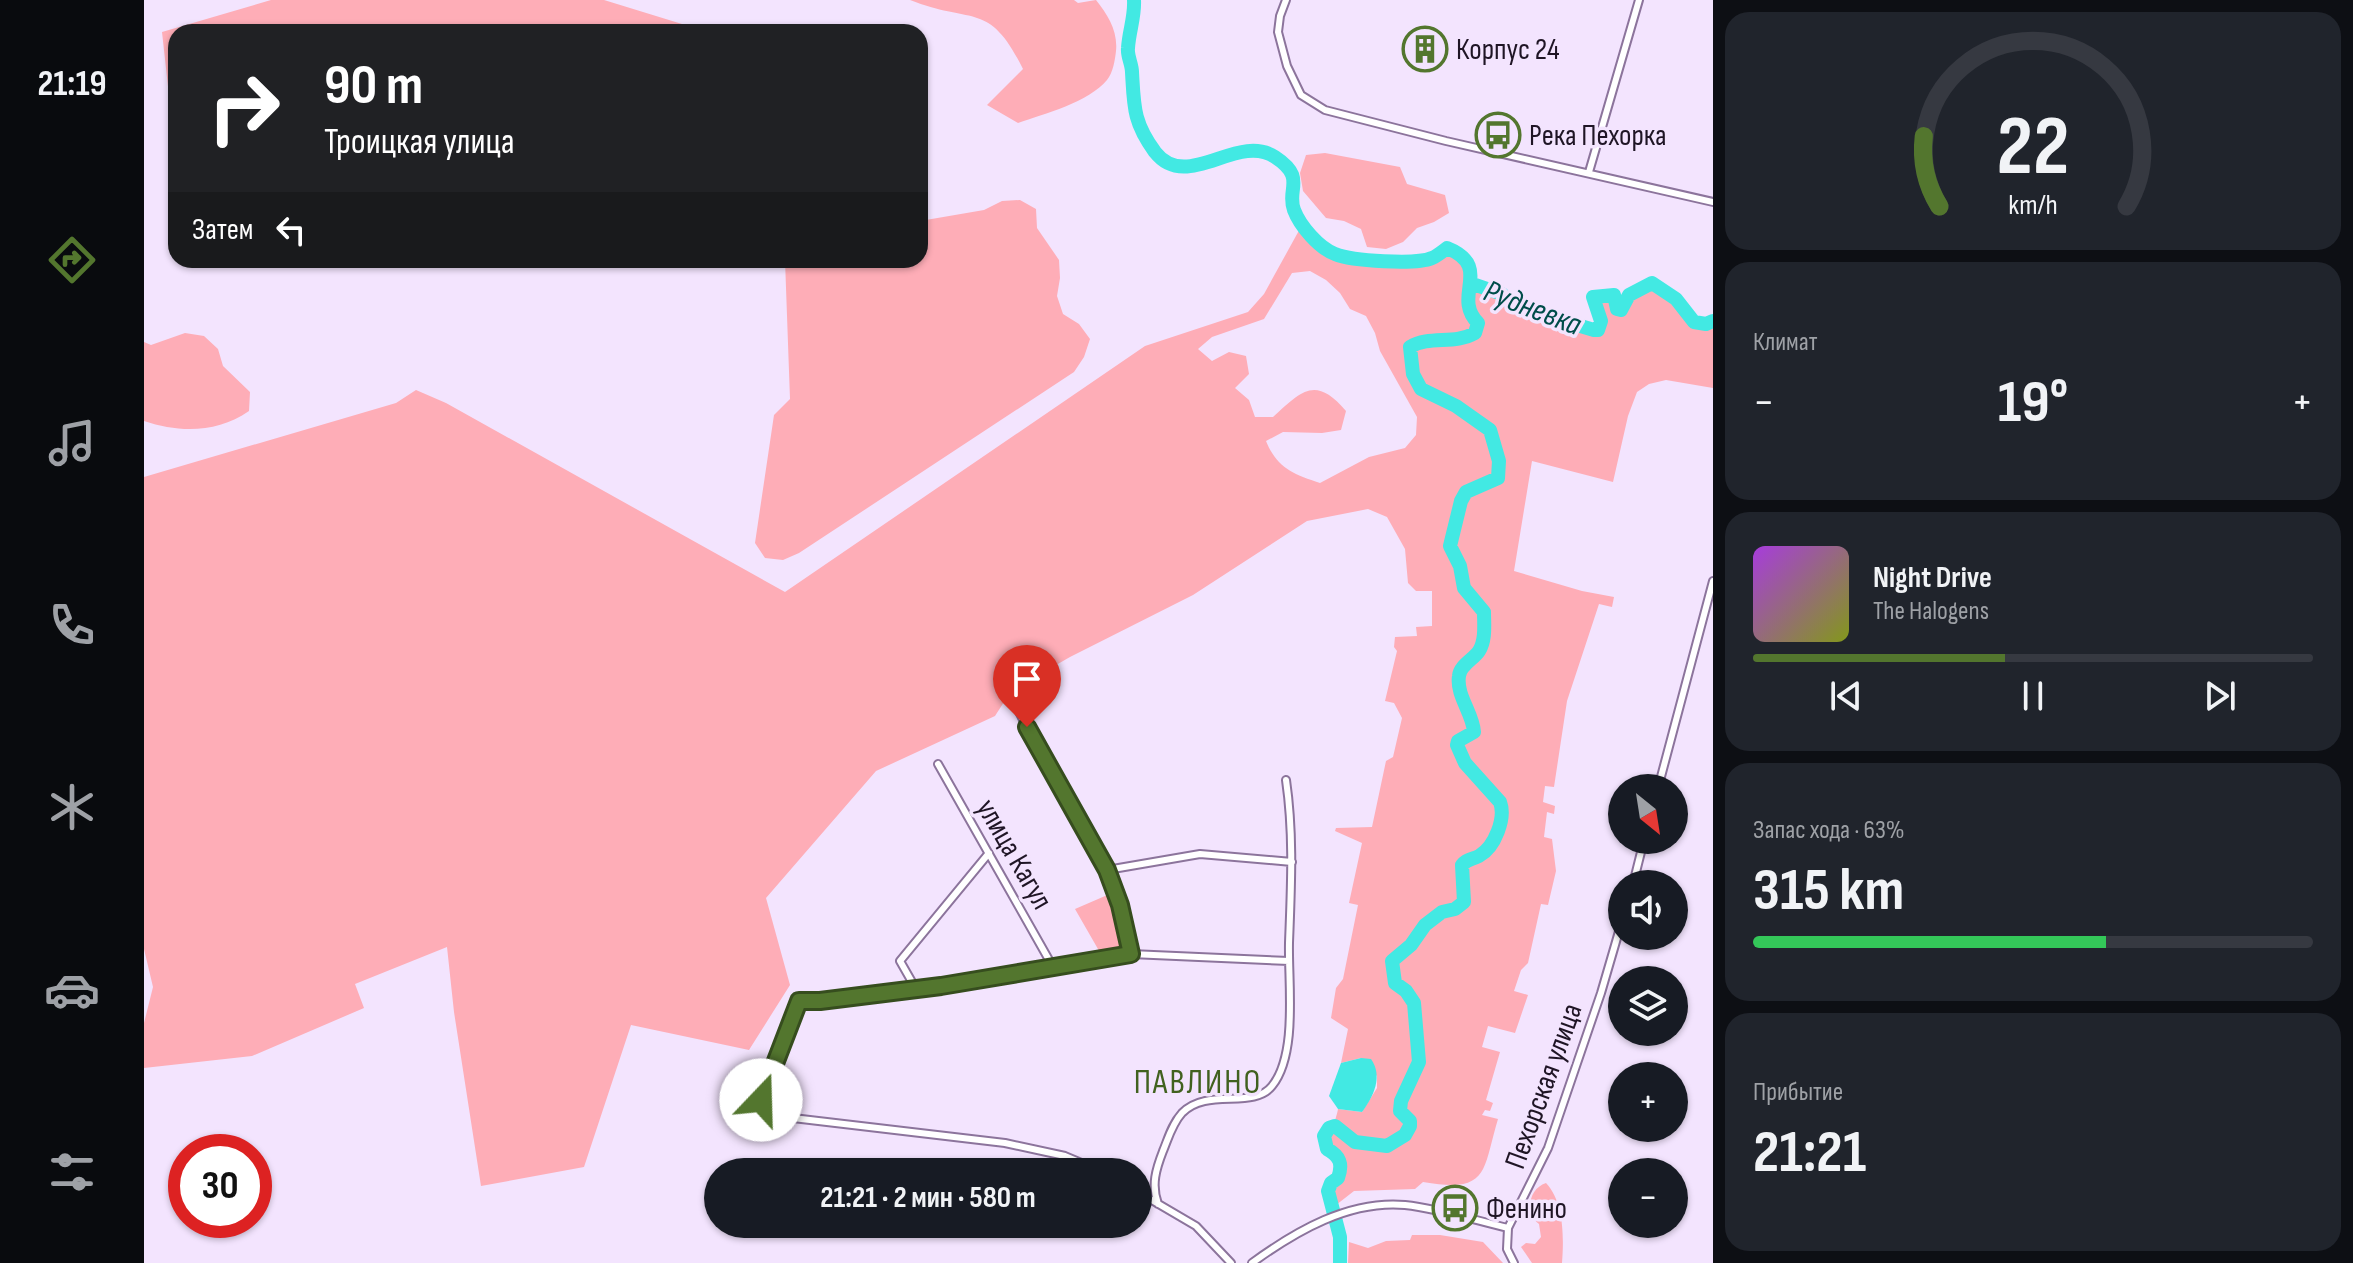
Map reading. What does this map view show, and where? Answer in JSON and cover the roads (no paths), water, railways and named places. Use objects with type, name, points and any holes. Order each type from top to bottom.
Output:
[{"type":"street","points":[[1286,0],[1280,16],[1281,49],[1301,95],[1325,110],[1713,202]]},
{"type":"street","points":[[1589,172],[1639,0]]},
{"type":"street","points":[[1662,774],[1713,581]]},
{"type":"street","points":[[1017,708],[1053,778],[1107,870],[1120,905],[1131,954]]},
{"type":"street","name":"улица Кагул","points":[[938,764],[1053,967]]},
{"type":"street","points":[[1158,1204],[1153,1190],[1157,1167],[1172,1129],[1183,1112],[1206,1099],[1260,1094],[1274,1083],[1280,1070],[1291,998],[1292,824],[1286,780]]},
{"type":"street","points":[[916,989],[900,961],[989,853]]},
{"type":"street","points":[[1107,870],[1200,854],[1292,862]]},
{"type":"street","name":"Пехорская улица","points":[[1508,1228],[1548,1148],[1614,950]]},
{"type":"street","points":[[1070,1158],[1005,1143],[769,1114],[758,1108],[799,1001],[916,989],[1131,954],[1289,961]]},
{"type":"street","points":[[1152,1200],[1196,1226],[1231,1263]]},
{"type":"street","points":[[1252,1263],[1295,1233],[1324,1220],[1377,1206],[1402,1205],[1508,1228],[1507,1249],[1514,1263]]},
{"type":"waterway","points":[[1134,0],[1128,51],[1136,114],[1142,132],[1155,152],[1168,163],[1182,167],[1245,151],[1260,151],[1275,157],[1290,171],[1294,184],[1294,210],[1311,236],[1329,251],[1355,259],[1412,261],[1432,258],[1447,248],[1461,256],[1468,264],[1470,273],[1468,303],[1478,323],[1475,333],[1459,339],[1426,341],[1410,347],[1413,374],[1421,389],[1456,406],[1490,430],[1499,461],[1498,478],[1466,492],[1450,546],[1460,566],[1464,588],[1484,612],[1481,647],[1459,676],[1460,691],[1474,732],[1458,741],[1457,745],[1465,763],[1500,802],[1502,816],[1490,846],[1462,865],[1464,902],[1455,909],[1442,912],[1425,925],[1411,945],[1392,961],[1395,983],[1406,991],[1414,1003],[1419,1062],[1401,1101],[1400,1111],[1410,1121],[1405,1135],[1387,1146],[1355,1142],[1335,1126],[1329,1128],[1324,1136],[1327,1149],[1338,1158],[1340,1165],[1338,1178],[1331,1183],[1328,1191],[1340,1237],[1340,1263]]},
{"type":"waterway","name":"Рудневка","points":[[1470,283],[1502,294],[1520,308],[1594,330],[1598,330],[1601,321],[1593,297],[1614,295],[1617,309],[1621,310],[1629,295],[1652,283],[1676,299],[1694,322],[1706,324],[1713,321]]},
{"type":"place","name":"Корпус 24","points":[[1425,49]]},
{"type":"place","name":"Река Пехорка","points":[[1498,135]]},
{"type":"place","name":"Фенино","points":[[1455,1208]]},
{"type":"district","name":"ПАВЛИНО","points":[[1198,1081]]}]
